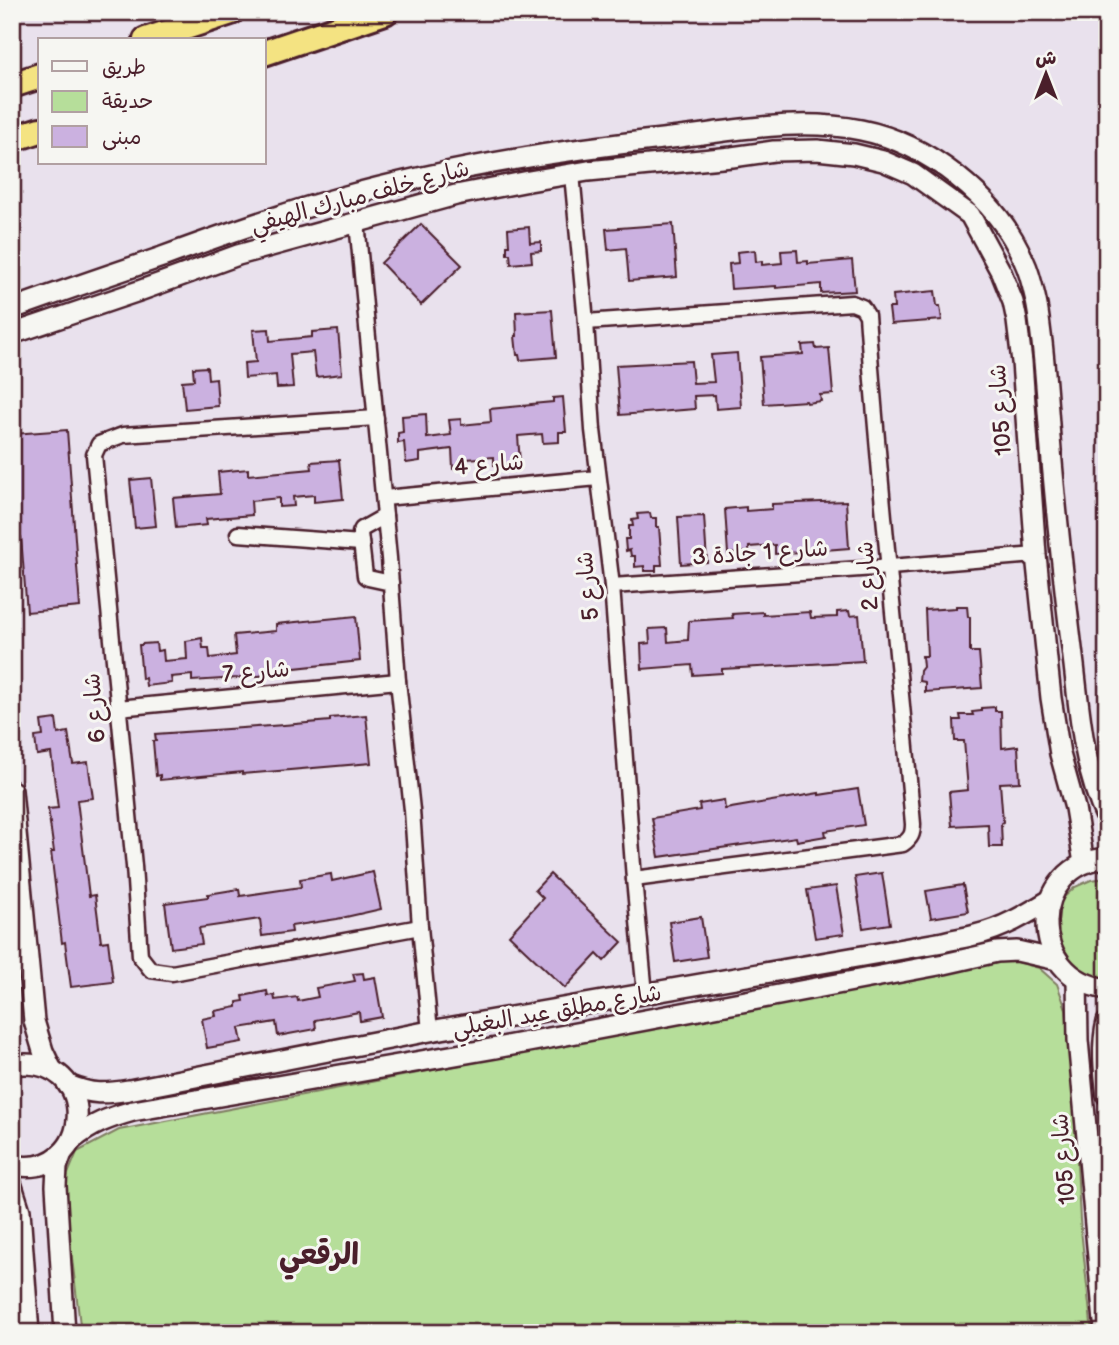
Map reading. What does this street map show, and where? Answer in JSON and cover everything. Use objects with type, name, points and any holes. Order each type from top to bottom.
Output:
[{"type":"highway","points":[[152,38],[231,12]]},
{"type":"highway","points":[[266,52],[384,12]]},
{"type":"highway","points":[[12,85],[38,77]]},
{"type":"highway","points":[[12,139],[38,131]]},
{"type":"street","name":"شارع 105","points":[[727,131],[821,124],[863,130],[906,145],[936,161],[974,190],[1006,227],[1025,261],[1037,304],[1044,360],[1059,547],[1080,721],[1087,758],[1107,819]]},
{"type":"street","points":[[727,131],[737,143],[732,157]]},
{"type":"street","name":"شارع خلف مبارك الهيفي","points":[[12,309],[270,219],[408,180],[530,155],[727,131]]},
{"type":"street","name":"شارع 105","points":[[732,157],[774,151],[817,150],[854,154],[883,161],[913,174],[970,215],[1001,272],[1013,302],[1022,362],[1036,555],[1051,698],[1060,754],[1075,808],[1084,863]]},
{"type":"street","name":"شارع خلف مبارك الهيفي","points":[[12,334],[238,255],[456,195],[572,174],[732,157]]},
{"type":"street","name":"شارع 5","points":[[572,174],[593,430],[612,586],[645,994]]},
{"type":"street","points":[[357,222],[430,1031]]},
{"type":"street","points":[[163,256],[160,269],[163,275],[174,279]]},
{"type":"street","points":[[128,268],[134,268],[143,275],[143,287],[139,291]]},
{"type":"street","name":"شارع 2","points":[[586,322],[852,303],[862,307],[867,315],[913,824],[913,832],[903,844],[634,879]]},
{"type":"street","points":[[1022,362],[1031,357],[1044,360]]},
{"type":"street","name":"شارع 6","points":[[376,418],[123,435],[99,444],[94,455],[141,956],[151,970],[172,973],[420,927]]},
{"type":"street","name":"شارع 4","points":[[384,498],[598,478]]},
{"type":"street","points":[[385,516],[362,529],[360,533],[363,572],[365,576],[391,583]]},
{"type":"street","points":[[238,534],[361,542]]},
{"type":"street","name":"شارع 1 جادة 3","points":[[612,586],[1036,555]]},
{"type":"street","name":"شارع 7","points":[[118,708],[398,681]]},
{"type":"street","points":[[12,791],[34,1021],[52,1070]]},
{"type":"street","points":[[1107,858],[1084,863],[1058,884],[1050,900],[1046,920],[1048,941],[1056,960],[1063,968],[1077,980],[1094,988],[1107,989]]},
{"type":"street","name":"شارع مطلق عيد البغيلي","points":[[68,1085],[82,1091],[102,1094],[430,1031],[976,935],[1023,916],[1050,900]]},
{"type":"street","name":"شارع مطلق عيد البغيلي","points":[[12,1165],[32,1167],[48,1162],[88,1127],[133,1111],[496,1048],[998,952],[1017,951],[1056,960]]},
{"type":"street","points":[[12,993],[25,989],[29,974]]},
{"type":"street","name":"شارع 105","points":[[1077,980],[1078,1040],[1105,1333]]},
{"type":"street","points":[[1107,1022],[1104,1041],[1107,1095]]},
{"type":"street","points":[[12,1065],[24,1063],[52,1070],[68,1085],[78,1112],[77,1126],[57,1167],[58,1233],[65,1333]]},
{"type":"street","points":[[12,1186],[20,1211],[29,1333]]},
{"type":"green space","points":[[1107,878],[1107,987],[1061,964],[1054,914],[1062,899],[1075,887],[1091,880]]},
{"type":"green space","points":[[1011,960],[1039,968],[1057,984],[1066,1009],[1080,1220],[1092,1333],[81,1333],[65,1181],[77,1152],[119,1130]]},
{"type":"building","points":[[421,224],[462,265],[421,305],[381,263]]},
{"type":"building","points":[[673,224],[677,277],[629,281],[626,248],[608,250],[606,229]]},
{"type":"building","points":[[529,227],[530,243],[541,242],[541,251],[531,252],[532,262],[511,264],[510,254],[507,254],[508,229]]},
{"type":"building","points":[[755,250],[756,262],[762,261],[762,265],[782,263],[781,251],[797,250],[798,262],[808,261],[808,264],[852,260],[855,291],[821,293],[821,284],[731,289],[729,264],[738,263],[737,252]]},
{"type":"building","points":[[935,291],[942,320],[891,324],[889,308],[894,308],[893,295]]},
{"type":"building","points":[[552,310],[556,357],[520,360],[515,336],[516,312]]},
{"type":"building","points":[[269,329],[270,341],[312,337],[312,332],[338,330],[342,374],[316,377],[313,352],[290,354],[293,387],[277,388],[276,375],[245,378],[244,363],[256,362],[253,330]]},
{"type":"building","points":[[815,344],[816,349],[829,348],[833,394],[820,395],[821,401],[764,404],[760,357],[803,354],[802,345]]},
{"type":"building","points":[[737,353],[741,407],[716,409],[715,395],[694,396],[695,409],[620,415],[616,365],[691,361],[693,383],[714,382],[711,355]]},
{"type":"building","points":[[207,367],[208,379],[216,378],[218,406],[185,409],[182,381],[194,380],[193,368]]},
{"type":"building","points":[[563,397],[566,432],[559,432],[559,442],[543,443],[542,434],[518,436],[520,463],[494,465],[494,457],[466,459],[467,468],[453,469],[452,449],[420,453],[420,461],[406,463],[404,442],[398,443],[398,433],[403,432],[402,416],[426,414],[427,438],[451,435],[449,420],[461,419],[461,425],[491,422],[490,409],[553,402],[553,398]]},
{"type":"building","points":[[67,430],[80,607],[27,612],[21,537],[12,537],[12,515],[18,514],[13,434]]},
{"type":"building","points":[[339,460],[343,499],[314,502],[314,495],[293,497],[294,506],[279,507],[279,498],[251,501],[252,515],[206,519],[207,525],[176,528],[173,498],[220,494],[218,472],[248,469],[248,475],[312,469],[311,462]]},
{"type":"building","points":[[151,478],[156,526],[135,528],[130,480]]},
{"type":"building","points":[[846,501],[849,548],[775,554],[775,545],[749,547],[749,552],[728,554],[725,509],[746,507],[746,511],[772,509],[772,504]]},
{"type":"building","points":[[650,513],[651,518],[656,518],[656,527],[659,527],[662,565],[656,565],[656,571],[644,571],[644,566],[635,567],[635,556],[631,556],[630,550],[626,551],[625,539],[629,539],[629,526],[633,526],[632,520],[638,519],[637,514]]},
{"type":"building","points":[[704,516],[707,562],[681,564],[678,517]]},
{"type":"building","points":[[967,606],[970,617],[970,652],[979,652],[982,688],[925,692],[925,682],[919,681],[923,667],[922,656],[927,656],[925,610]]},
{"type":"building","points":[[849,611],[850,616],[859,615],[863,661],[722,669],[722,673],[693,675],[692,665],[642,669],[641,644],[650,643],[649,629],[667,628],[668,642],[688,640],[689,621],[733,618],[732,614],[763,612],[763,615],[810,612],[811,618],[837,617],[837,612]]},
{"type":"building","points":[[356,616],[360,661],[267,671],[267,675],[238,678],[192,681],[192,675],[171,677],[172,683],[146,686],[145,678],[142,679],[139,645],[142,644],[156,643],[157,651],[163,650],[164,661],[187,659],[186,641],[202,638],[203,648],[209,648],[210,658],[236,655],[234,635],[276,631],[276,624]]},
{"type":"building","points":[[995,707],[995,711],[1001,711],[1002,748],[1018,746],[1020,782],[1000,783],[1002,847],[989,847],[988,824],[952,826],[949,792],[968,790],[964,741],[955,741],[954,720],[961,720],[960,715],[973,715],[972,712],[981,711],[981,708]]},
{"type":"building","points":[[366,715],[371,763],[160,780],[160,775],[156,776],[153,741],[156,741],[155,734],[330,721],[330,718]]},
{"type":"building","points":[[56,719],[58,734],[68,732],[73,764],[88,762],[93,798],[77,800],[89,896],[95,895],[101,942],[108,941],[113,982],[71,987],[65,942],[62,943],[51,852],[54,852],[48,809],[58,808],[51,753],[37,755],[35,737],[43,736],[41,721]]},
{"type":"building","points":[[858,789],[864,825],[825,831],[826,836],[797,841],[796,837],[659,857],[652,818],[700,810],[699,804],[724,800],[725,809]]},
{"type":"building","points":[[373,872],[381,909],[291,926],[292,932],[262,936],[260,919],[199,928],[202,944],[171,948],[165,903],[239,889],[240,896],[301,887],[300,879],[331,874],[332,881]]},
{"type":"building","points":[[882,873],[890,924],[863,928],[855,877]]},
{"type":"building","points":[[550,874],[622,942],[604,961],[597,954],[565,988],[509,935],[543,898],[535,890]]},
{"type":"building","points":[[963,885],[968,912],[931,918],[926,891]]},
{"type":"building","points":[[836,886],[844,934],[815,938],[807,890]]},
{"type":"building","points":[[701,917],[707,957],[675,962],[669,922]]},
{"type":"building","points":[[363,973],[364,979],[375,977],[382,1017],[360,1021],[359,1012],[315,1020],[316,1029],[278,1036],[276,1022],[239,1028],[242,1042],[207,1048],[202,1019],[216,1016],[215,1011],[237,1007],[237,1002],[244,1001],[243,996],[267,991],[268,996],[274,995],[275,1000],[297,997],[298,1001],[318,997],[316,988],[355,981],[353,974]]},
{"type":"district","name":"الرقعي","points":[[319,1255]]}]
